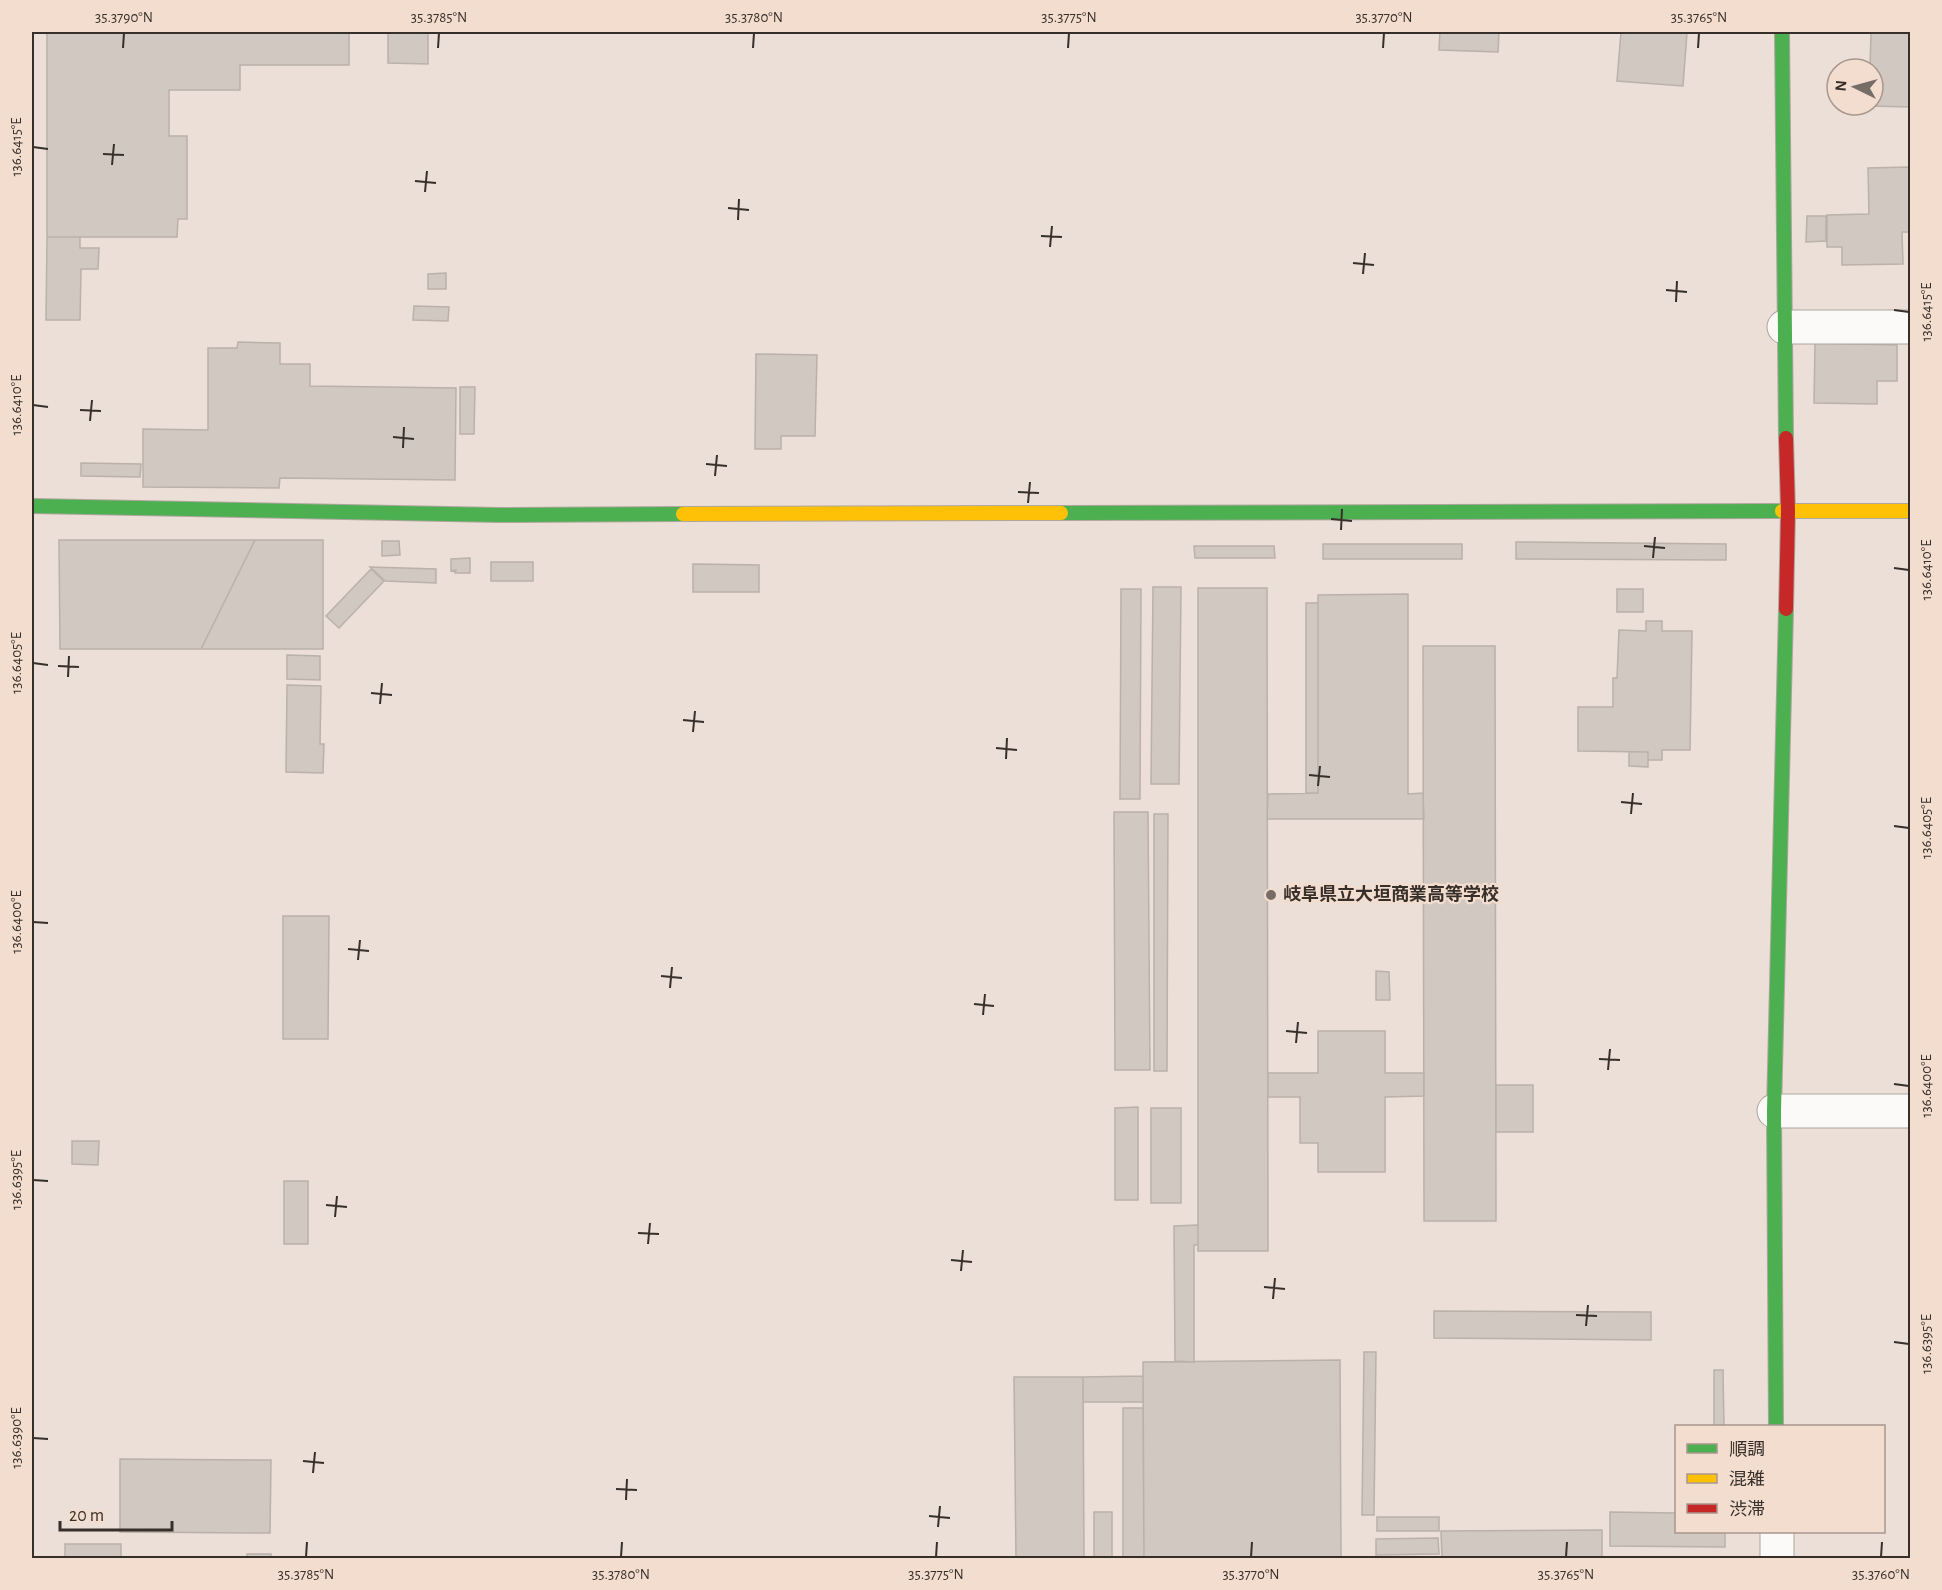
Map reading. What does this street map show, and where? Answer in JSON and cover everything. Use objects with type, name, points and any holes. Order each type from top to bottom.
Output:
[{"type":"street","points":[[1776,1425],[1774,1110],[1788,511],[1782,32]]},
{"type":"street","points":[[1784,327],[1911,327]]},
{"type":"street","points":[[32,506],[499,515],[1911,511]]},
{"type":"street","points":[[1774,1110],[1911,1111]]},
{"type":"street","points":[[1777,1533],[1777,1558]]},
{"type":"building","points":[[47,32],[349,32],[349,65],[240,65],[240,90],[169,90],[169,136],[187,136],[187,219],[178,219],[177,237],[47,237]]},
{"type":"building","points":[[388,32],[428,32],[428,64],[388,63]]},
{"type":"building","points":[[1440,32],[1499,32],[1498,52],[1439,50]]},
{"type":"building","points":[[1621,32],[1687,32],[1683,86],[1617,81]]},
{"type":"building","points":[[1871,33],[1910,33],[1910,107],[1885,106],[1885,57],[1870,57]]},
{"type":"building","points":[[1910,167],[1910,232],[1902,232],[1903,264],[1842,265],[1842,247],[1827,247],[1827,215],[1869,214],[1868,168]]},
{"type":"building","points":[[1807,216],[1826,216],[1826,241],[1806,242]]},
{"type":"building","points":[[47,237],[80,237],[80,248],[99,248],[98,269],[81,269],[80,320],[46,320]]},
{"type":"building","points":[[446,273],[446,289],[428,289],[428,274]]},
{"type":"building","points":[[414,306],[449,307],[448,321],[413,320]]},
{"type":"building","points":[[238,342],[280,343],[280,364],[310,364],[310,386],[456,388],[455,480],[280,478],[279,488],[143,487],[143,429],[208,430],[208,348],[237,348]]},
{"type":"building","points":[[1815,343],[1897,345],[1897,381],[1877,381],[1877,404],[1814,403]]},
{"type":"building","points":[[756,354],[817,355],[815,436],[781,436],[781,449],[755,449]]},
{"type":"building","points":[[460,387],[475,387],[474,434],[460,434]]},
{"type":"building","points":[[81,463],[141,464],[140,477],[81,476]]},
{"type":"building","points":[[59,540],[255,540],[201,649],[60,649]]},
{"type":"building","points":[[255,540],[323,540],[323,649],[201,649]]},
{"type":"building","points":[[382,541],[399,541],[400,555],[382,556]]},
{"type":"building","points":[[1516,542],[1726,544],[1726,560],[1516,559]]},
{"type":"building","points":[[1323,544],[1462,544],[1462,559],[1323,559]]},
{"type":"building","points":[[1194,546],[1274,546],[1275,558],[1195,558]]},
{"type":"building","points":[[470,558],[470,573],[451,571],[451,559]]},
{"type":"building","points":[[491,562],[533,562],[533,581],[491,581]]},
{"type":"building","points":[[693,564],[759,565],[759,592],[693,592]]},
{"type":"building","points":[[370,567],[436,569],[436,583],[385,581]]},
{"type":"building","points":[[371,569],[384,581],[339,628],[326,616]]},
{"type":"building","points":[[1153,587],[1181,587],[1179,784],[1151,784]]},
{"type":"building","points":[[1198,588],[1267,588],[1268,1251],[1198,1251]]},
{"type":"building","points":[[1121,589],[1141,589],[1140,799],[1120,799]]},
{"type":"building","points":[[1617,589],[1643,589],[1643,612],[1617,612]]},
{"type":"building","points":[[1408,594],[1408,794],[1423,793],[1424,819],[1267,819],[1268,794],[1318,793],[1318,595]]},
{"type":"building","points":[[1306,603],[1318,603],[1318,793],[1306,793]]},
{"type":"building","points":[[1646,621],[1662,621],[1662,631],[1692,631],[1690,750],[1662,750],[1662,760],[1648,760],[1648,752],[1578,751],[1578,707],[1613,707],[1613,678],[1617,678],[1619,630],[1646,631]]},
{"type":"building","points":[[1423,646],[1495,646],[1496,1221],[1424,1221]]},
{"type":"building","points":[[287,655],[320,656],[320,680],[287,679]]},
{"type":"building","points":[[287,685],[321,686],[320,744],[324,744],[323,773],[286,772]]},
{"type":"building","points":[[1629,752],[1648,752],[1648,767],[1629,766]]},
{"type":"building","points":[[1114,812],[1148,812],[1150,1070],[1115,1070]]},
{"type":"building","points":[[1154,814],[1168,814],[1167,1071],[1154,1071]]},
{"type":"building","points":[[283,916],[329,916],[328,1039],[283,1039]]},
{"type":"building","points":[[1376,971],[1389,972],[1390,1000],[1376,1000]]},
{"type":"building","points":[[1318,1031],[1385,1031],[1385,1073],[1424,1073],[1424,1096],[1385,1097],[1385,1172],[1318,1172],[1318,1143],[1300,1143],[1300,1097],[1268,1097],[1268,1073],[1318,1073]]},
{"type":"building","points":[[1496,1085],[1533,1085],[1533,1132],[1496,1132]]},
{"type":"building","points":[[1138,1107],[1138,1200],[1115,1200],[1115,1108]]},
{"type":"building","points":[[1151,1108],[1181,1108],[1181,1203],[1151,1203]]},
{"type":"building","points":[[72,1141],[99,1141],[98,1165],[72,1164]]},
{"type":"building","points":[[284,1181],[308,1181],[308,1244],[284,1244]]},
{"type":"building","points":[[1198,1225],[1198,1245],[1194,1245],[1194,1362],[1175,1361],[1174,1226]]},
{"type":"building","points":[[1434,1311],[1651,1312],[1651,1340],[1434,1338]]},
{"type":"building","points":[[1364,1352],[1376,1352],[1374,1515],[1362,1515]]},
{"type":"building","points":[[1340,1360],[1341,1558],[1144,1558],[1143,1362]]},
{"type":"building","points":[[1714,1370],[1723,1370],[1724,1425],[1714,1425]]},
{"type":"building","points":[[1143,1376],[1143,1402],[1083,1402],[1083,1377]]},
{"type":"building","points":[[1014,1377],[1083,1377],[1084,1558],[1016,1558]]},
{"type":"building","points":[[1123,1408],[1143,1408],[1144,1558],[1123,1558]]},
{"type":"building","points":[[120,1459],[271,1460],[270,1533],[120,1532]]},
{"type":"building","points":[[1094,1512],[1112,1512],[1112,1558],[1094,1558]]},
{"type":"building","points":[[1610,1512],[1675,1513],[1675,1533],[1725,1533],[1725,1547],[1610,1546]]},
{"type":"building","points":[[1377,1517],[1439,1517],[1439,1531],[1377,1531]]},
{"type":"building","points":[[1602,1530],[1602,1558],[1442,1558],[1441,1531]]},
{"type":"building","points":[[1438,1538],[1439,1554],[1376,1555],[1376,1539]]},
{"type":"building","points":[[65,1544],[121,1544],[121,1558],[65,1558]]},
{"type":"building","points":[[247,1554],[271,1554],[271,1558],[247,1558]]},
{"type":"building","points":[[1442,1557],[1442,1558],[1379,1558]]},
{"type":"traffic: fast","points":[[1782,32],[1786,438]]},
{"type":"traffic: fast","points":[[32,506],[499,515],[683,514]]},
{"type":"traffic: fast","points":[[1061,513],[1782,511]]},
{"type":"traffic: fast","points":[[1776,1425],[1774,1111],[1786,609]]},
{"type":"traffic: slow","points":[[1782,511],[1910,511]]},
{"type":"traffic: slow","points":[[683,514],[1061,513]]},
{"type":"traffic: jam","points":[[1786,438],[1788,511],[1786,609]]},
{"type":"place","name":"岐阜県立大垣商業高等学校","points":[[1271,895]]}]
